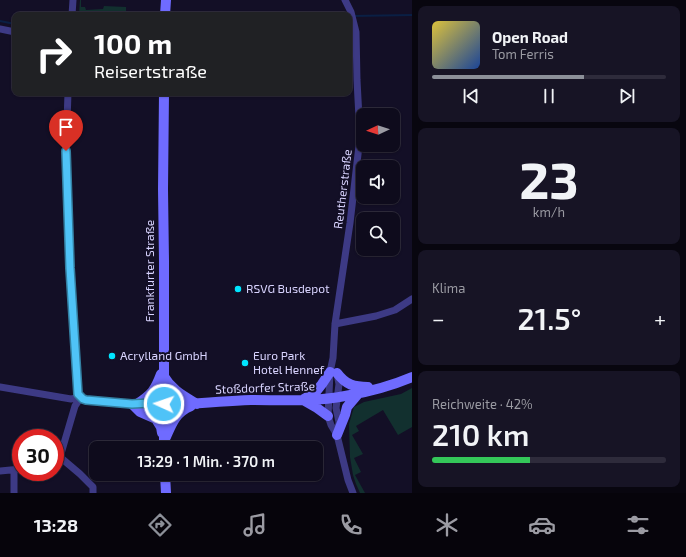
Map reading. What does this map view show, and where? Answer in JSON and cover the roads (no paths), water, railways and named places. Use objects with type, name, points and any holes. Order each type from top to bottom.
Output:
[{"type":"main road","points":[[165,12],[166,0]]},
{"type":"main road","name":"Frankfurter Straße","points":[[164,96],[164,441]]},
{"type":"main road","points":[[163,372],[154,390],[149,396],[135,404],[140,412],[156,419],[161,427],[163,441]]},
{"type":"main road","points":[[163,372],[168,382],[176,391],[197,404]]},
{"type":"main road","points":[[328,416],[303,400],[315,393],[334,373],[342,380],[358,387],[382,387]]},
{"type":"main road","name":"Stoßdorfer Straße","points":[[164,404],[175,405],[249,400],[303,400],[344,397],[397,383],[412,377]]},
{"type":"main road","points":[[337,435],[347,407],[358,394]]},
{"type":"main road","points":[[166,441],[175,418],[185,408],[197,404]]},
{"type":"main road","points":[[165,481],[166,493]]},
{"type":"street","points":[[72,12],[73,0]]},
{"type":"street","name":"Reutherstraße","points":[[345,0],[351,12]]},
{"type":"street","name":"Reutherstraße","points":[[328,416],[333,398],[335,324],[350,223],[360,137],[356,32],[352,16]]},
{"type":"street","points":[[0,29],[12,31]]},
{"type":"street","points":[[68,96],[66,151],[70,261],[78,394],[86,400],[135,404],[164,404]]},
{"type":"street","points":[[335,324],[395,310],[412,299]]},
{"type":"street","points":[[0,387],[71,399],[81,397]]},
{"type":"street","points":[[64,440],[75,406],[81,397]]},
{"type":"street","points":[[333,398],[339,422],[337,435]]},
{"type":"street","points":[[328,416],[337,435],[348,480],[353,493]]},
{"type":"street","points":[[64,464],[93,487],[93,493]]},
{"type":"street","points":[[0,471],[12,470]]},
{"type":"street","points":[[14,493],[16,481]]},
{"type":"waterway","points":[[353,16],[412,15]]},
{"type":"waterway","points":[[0,21],[12,23]]},
{"type":"place","name":"RSVG Busdepot","points":[[238,289]]},
{"type":"place","name":"Acrylland GmbH","points":[[112,356]]},
{"type":"place","name":"Euro Park Hotel Hennef","points":[[245,363]]}]
